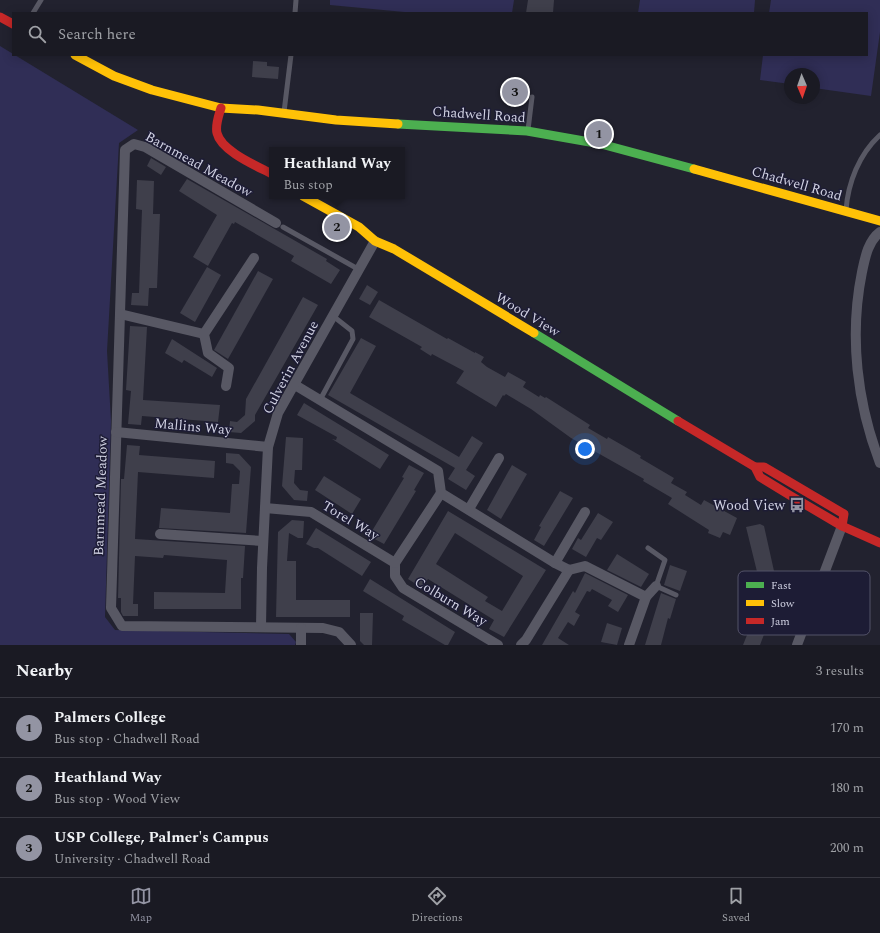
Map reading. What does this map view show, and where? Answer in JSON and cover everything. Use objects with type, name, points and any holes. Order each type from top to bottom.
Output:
[{"type":"main road","points":[[0,17],[12,23]]},
{"type":"main road","name":"Chadwell Road","points":[[77,56],[114,76],[139,86],[186,100],[221,108],[284,113],[336,120],[527,131],[601,144],[880,221]]},
{"type":"main road","points":[[221,108],[217,128],[220,140],[230,149],[269,172]]},
{"type":"main road","name":"Wood View","points":[[308,199],[359,227],[375,241],[394,249],[755,467],[760,477],[842,526],[880,543]]},
{"type":"main road","points":[[755,467],[764,467],[844,514],[842,526]]},
{"type":"street","name":"Barnmead Meadow","points":[[261,627],[122,626],[110,608],[125,150],[134,144],[145,147],[280,225]]},
{"type":"street","points":[[880,232],[874,236],[866,256],[858,293],[855,343],[860,391],[866,421],[880,463]]},
{"type":"street","name":"Culverin Avenue","points":[[261,627],[263,541],[268,447],[278,413],[375,241]]},
{"type":"street","points":[[226,386],[229,368],[208,353],[204,334],[254,258]]},
{"type":"street","points":[[120,314],[204,334]]},
{"type":"street","points":[[295,385],[438,471],[441,493],[395,563]]},
{"type":"street","name":"Mallins Way","points":[[116,432],[268,447]]},
{"type":"street","points":[[469,509],[499,458]]},
{"type":"street","points":[[441,493],[555,563],[569,570],[585,566],[646,597]]},
{"type":"street","name":"Torel Way","points":[[265,508],[311,512],[395,563]]},
{"type":"street","points":[[555,563],[585,512]]},
{"type":"street","points":[[825,571],[842,526]]},
{"type":"street","points":[[160,534],[263,541]]},
{"type":"street","name":"Colburn Way","points":[[395,563],[394,576],[403,588],[498,645]]},
{"type":"street","points":[[527,643],[569,570]]},
{"type":"street","points":[[629,645],[646,597],[656,586]]},
{"type":"street","points":[[261,627],[323,628],[339,632],[351,645]]},
{"type":"street","points":[[301,628],[301,645]]},
{"type":"street","points":[[796,645],[800,635]]},
{"type":"lane","points":[[34,12],[41,0]]},
{"type":"lane","points":[[294,12],[296,0]]},
{"type":"lane","points":[[284,113],[291,56]]},
{"type":"lane","points":[[527,131],[532,97]]},
{"type":"lane","points":[[846,211],[847,196],[858,165],[880,135]]},
{"type":"lane","points":[[280,225],[358,269]]},
{"type":"lane","points":[[320,400],[353,339],[352,331],[333,316]]},
{"type":"lane","points":[[648,548],[665,560],[656,586],[676,595]]},
{"type":"shaded area","points":[[330,0],[514,0],[512,12],[404,12],[330,5]]},
{"type":"shaded area","points":[[640,0],[755,0],[754,12],[638,12]]},
{"type":"shaded area","points":[[771,0],[880,0],[880,32],[871,96],[820,89],[820,68],[784,68],[784,83],[760,80],[763,56],[868,56],[868,12],[769,12]]},
{"type":"shaded area","points":[[0,46],[12,53],[12,56],[16,56],[138,130],[119,143],[107,351],[111,421],[105,617],[115,630],[289,634],[296,642],[295,645],[0,645]]},
{"type":"building","points":[[528,0],[554,0],[553,12],[526,12]]},
{"type":"building","points":[[253,61],[267,62],[267,66],[279,67],[278,79],[252,77]]},
{"type":"building","points":[[151,158],[166,167],[161,175],[147,166]]},
{"type":"building","points":[[187,179],[327,259],[326,261],[340,270],[331,284],[291,261],[294,256],[235,222],[234,224],[232,223],[208,266],[193,257],[217,215],[179,191]]},
{"type":"building","points":[[137,180],[154,181],[153,214],[160,214],[157,288],[149,288],[148,306],[131,305],[132,293],[139,293],[142,210],[136,209]]},
{"type":"building","points":[[207,267],[221,275],[195,322],[180,313]]},
{"type":"building","points":[[258,271],[273,279],[228,359],[214,350]]},
{"type":"building","points":[[367,285],[378,292],[370,305],[359,299]]},
{"type":"building","points":[[303,297],[318,305],[255,415],[255,421],[241,433],[229,432],[230,421],[237,422],[245,415],[246,399]]},
{"type":"building","points":[[379,300],[447,339],[448,338],[484,357],[481,362],[487,367],[505,377],[508,372],[526,382],[523,387],[539,397],[540,395],[545,398],[546,397],[590,425],[588,428],[607,439],[608,437],[641,456],[640,458],[674,478],[671,483],[687,492],[685,495],[701,505],[704,500],[737,518],[730,535],[723,532],[720,538],[708,533],[709,530],[668,504],[672,498],[643,481],[644,479],[571,438],[531,409],[506,394],[504,396],[503,395],[496,407],[456,383],[464,371],[432,354],[431,356],[420,349],[422,347],[369,317]]},
{"type":"building","points":[[130,326],[147,327],[143,400],[220,405],[218,422],[142,416],[141,425],[128,424],[131,391],[126,390]]},
{"type":"building","points":[[361,338],[376,346],[350,393],[459,457],[472,436],[483,443],[466,470],[475,476],[466,490],[448,479],[455,468],[328,395]]},
{"type":"building","points":[[172,339],[217,368],[212,377],[184,360],[182,363],[165,353]]},
{"type":"building","points":[[304,403],[389,455],[380,469],[332,439],[336,440],[337,437],[297,415]]},
{"type":"building","points":[[286,437],[303,438],[302,470],[295,470],[294,483],[300,490],[308,491],[307,501],[294,500],[282,486]]},
{"type":"building","points":[[127,445],[140,446],[139,455],[215,461],[214,478],[138,472],[135,539],[245,546],[243,578],[241,578],[241,609],[154,609],[154,592],[225,593],[227,560],[164,555],[163,558],[135,556],[133,604],[138,604],[138,616],[123,616],[121,612],[121,598],[118,598],[121,479],[124,479]]},
{"type":"building","points":[[226,453],[239,454],[251,467],[246,533],[159,528],[161,508],[230,513],[232,484],[239,484],[240,471],[233,464],[226,463]]},
{"type":"building","points":[[409,465],[424,473],[414,490],[416,491],[384,544],[369,536],[404,478],[402,477]]},
{"type":"building","points":[[512,465],[527,474],[501,519],[487,510]]},
{"type":"building","points":[[324,476],[361,499],[352,514],[315,490]]},
{"type":"building","points":[[560,491],[573,498],[544,546],[534,540],[541,527],[539,526]]},
{"type":"building","points":[[448,511],[546,570],[504,637],[489,629],[494,620],[428,579],[422,588],[408,579]],"holes":[[[455,533],[523,576],[502,611],[485,601],[488,597],[436,564]]]},
{"type":"building","points":[[598,513],[613,522],[601,540],[597,538],[586,557],[572,549],[578,538],[581,540]]},
{"type":"building","points":[[292,520],[304,521],[303,538],[298,538],[289,533],[287,561],[296,561],[296,600],[350,600],[350,617],[276,617],[278,532]]},
{"type":"building","points":[[760,524],[764,526],[774,571],[757,571],[746,527]]},
{"type":"building","points":[[316,528],[371,562],[362,576],[318,548],[314,548],[306,544]]},
{"type":"building","points":[[617,554],[649,574],[641,587],[607,570]]},
{"type":"building","points":[[670,565],[687,571],[680,591],[664,585]]},
{"type":"building","points":[[585,573],[628,595],[618,612],[608,606],[612,600],[592,589],[590,592],[587,591],[575,612],[580,615],[574,626],[568,622],[558,638],[569,645],[542,645],[573,591],[575,593]]},
{"type":"building","points":[[370,579],[455,632],[448,645],[445,645],[402,620],[404,616],[363,591]]},
{"type":"building","points":[[661,593],[676,599],[670,619],[668,618],[661,645],[645,645]]},
{"type":"building","points":[[360,613],[373,613],[372,645],[364,645],[360,641]]},
{"type":"building","points":[[607,623],[622,628],[617,645],[601,642]]},
{"type":"building","points":[[747,635],[764,635],[760,645],[743,645]]},
{"type":"traffic: fast","points":[[398,124],[527,131],[601,144],[694,169]]},
{"type":"traffic: fast","points":[[534,333],[678,421]]},
{"type":"traffic: slow","points":[[77,56],[114,76],[152,90],[221,108],[258,110],[336,120],[398,124]]},
{"type":"traffic: slow","points":[[694,169],[880,221]]},
{"type":"traffic: slow","points":[[308,199],[359,227],[375,241],[394,249],[534,333]]},
{"type":"traffic: jam","points":[[0,17],[12,23]]},
{"type":"traffic: jam","points":[[221,108],[216,127],[220,140],[232,152],[269,172]]},
{"type":"traffic: jam","points":[[678,421],[755,467],[760,477],[791,496],[842,526],[880,543]]},
{"type":"traffic: jam","points":[[755,467],[764,467],[844,514],[842,526]]},
{"type":"place","name":"USP College, Palmer's Campus","points":[[515,92]]},
{"type":"place","name":"Palmers College","points":[[599,134]]},
{"type":"place","name":"Heathland Way","points":[[337,227]]},
{"type":"place","name":"Wood View","points":[[797,505]]}]
